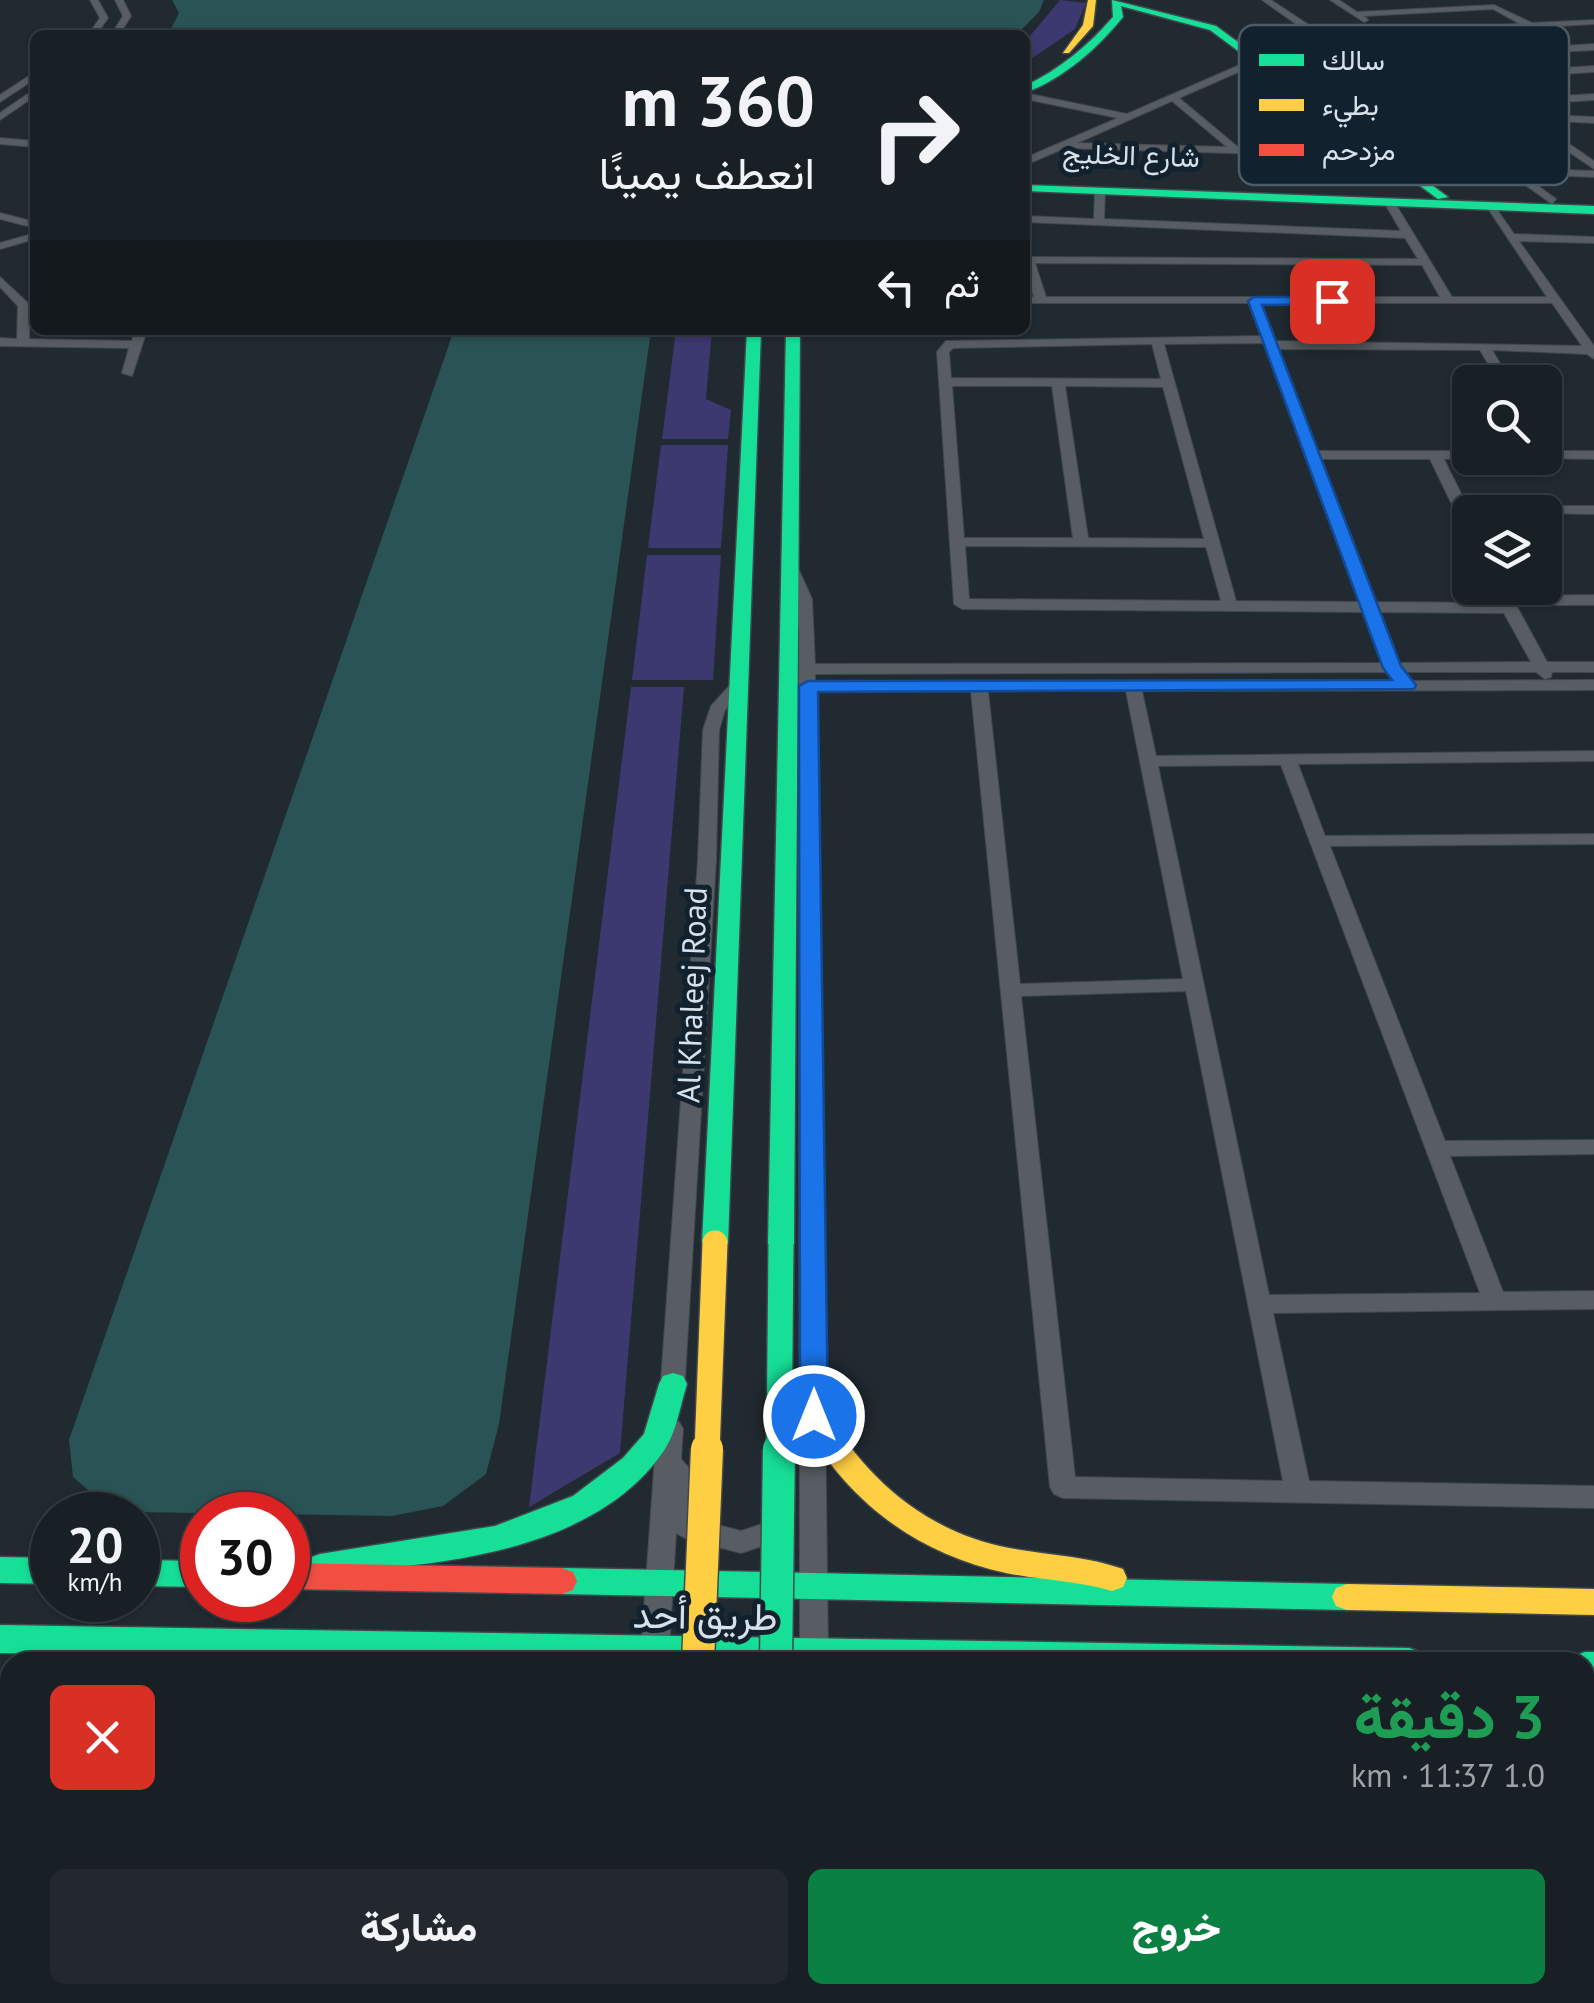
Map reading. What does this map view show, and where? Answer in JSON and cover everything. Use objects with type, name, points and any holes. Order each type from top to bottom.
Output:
[{"type":"main road","points":[[1108,0],[1151,16],[1216,30],[1239,47]]},
{"type":"main road","points":[[1030,90],[1069,66],[1110,26],[1118,16],[1108,0]]},
{"type":"main road","points":[[1030,74],[1072,47],[1108,0]]},
{"type":"main road","points":[[1187,0],[1217,21],[1216,30]]},
{"type":"main road","points":[[1110,26],[1131,22],[1190,26],[1239,53]]},
{"type":"main road","points":[[1030,185],[1594,207]]},
{"type":"main road","name":"شارع الخليج","points":[[1030,185],[1430,197],[1594,207]]},
{"type":"main road","points":[[1412,185],[1430,197]]},
{"type":"main road","points":[[1414,185],[1430,197]]},
{"type":"main road","name":"Al Khaleej Road","points":[[698,1652],[754,335]]},
{"type":"main road","points":[[776,1652],[793,335]]},
{"type":"main road","points":[[310,1570],[361,1554],[430,1552],[530,1530],[591,1501],[624,1478],[656,1440],[673,1384]]},
{"type":"main road","points":[[814,1416],[830,1454],[872,1498],[929,1533],[991,1556],[1094,1572],[1154,1592]]},
{"type":"main road","points":[[0,1570],[30,1571]]},
{"type":"main road","name":"طريق أحد","points":[[310,1576],[1594,1602]]},
{"type":"main road","name":"طريق أحد","points":[[0,1638],[554,1652]]},
{"type":"main road","points":[[11,1652],[75,1640]]},
{"type":"main road","points":[[352,1644],[372,1652]]},
{"type":"street","points":[[94,0],[104,18],[96,30]]},
{"type":"street","points":[[118,0],[128,16],[118,30]]},
{"type":"street","points":[[1266,0],[1303,25]]},
{"type":"street","points":[[1334,0],[1373,25]]},
{"type":"street","points":[[1485,0],[1528,25]]},
{"type":"street","points":[[1356,14],[1494,7]]},
{"type":"street","points":[[1546,25],[1594,22]]},
{"type":"street","points":[[1569,47],[1594,46]]},
{"type":"street","points":[[1569,71],[1594,70]]},
{"type":"street","points":[[1030,160],[1239,72]]},
{"type":"street","points":[[0,99],[30,78]]},
{"type":"street","points":[[1030,94],[1128,117]]},
{"type":"street","points":[[0,117],[30,96]]},
{"type":"street","points":[[1569,98],[1594,97]]},
{"type":"street","points":[[1173,98],[1236,151]]},
{"type":"street","points":[[1569,119],[1594,120]]},
{"type":"street","points":[[0,141],[30,144]]},
{"type":"street","points":[[1063,145],[1239,151]]},
{"type":"street","points":[[1570,148],[1594,149]]},
{"type":"street","points":[[1570,148],[1594,166]]},
{"type":"street","points":[[1569,173],[1594,174]]},
{"type":"street","points":[[1529,185],[1552,202]]},
{"type":"street","points":[[1099,222],[1100,191]]},
{"type":"street","points":[[1390,202],[1448,300]]},
{"type":"street","points":[[1490,206],[1592,352]]},
{"type":"street","points":[[0,216],[30,224]]},
{"type":"street","points":[[1030,219],[1409,235]]},
{"type":"street","points":[[1120,223],[1125,260]]},
{"type":"street","points":[[1241,228],[1254,261]]},
{"type":"street","points":[[0,246],[30,237]]},
{"type":"street","points":[[1511,237],[1594,240]]},
{"type":"street","points":[[1030,260],[1425,262]]},
{"type":"street","points":[[1030,271],[1041,300]]},
{"type":"street","points":[[0,280],[24,305],[23,343]]},
{"type":"street","points":[[0,300],[20,301]]},
{"type":"street","points":[[1030,300],[1555,300]]},
{"type":"street","points":[[1254,301],[1392,668],[1407,685]]},
{"type":"street","points":[[128,373],[140,335]]},
{"type":"street","points":[[1452,601],[962,604],[943,352],[950,344],[966,341],[1157,340],[1484,346],[1592,352]]},
{"type":"street","points":[[1157,340],[1229,604]]},
{"type":"street","points":[[0,342],[138,345]]},
{"type":"street","points":[[1484,346],[1495,365]]},
{"type":"street","points":[[946,382],[1169,383]]},
{"type":"street","points":[[1058,382],[1080,542]]},
{"type":"street","points":[[1314,454],[1452,455]]},
{"type":"street","points":[[1562,454],[1594,455]]},
{"type":"street","points":[[1435,455],[1455,495]]},
{"type":"street","points":[[1562,514],[1591,515]]},
{"type":"street","points":[[957,542],[1212,543]]},
{"type":"street","points":[[789,563],[804,599],[808,678],[814,1652]]},
{"type":"street","points":[[1562,600],[1594,600]]},
{"type":"street","points":[[1508,605],[1538,667],[1558,685]]},
{"type":"street","points":[[808,678],[1594,667]]},
{"type":"street","points":[[808,678],[978,686],[1594,685]]},
{"type":"street","points":[[655,1652],[707,860],[711,730],[717,709],[737,686]]},
{"type":"street","points":[[978,686],[1063,1486],[1594,1497]]},
{"type":"street","points":[[1133,686],[1298,1492]]},
{"type":"street","points":[[1148,762],[1594,756]]},
{"type":"street","points":[[1287,760],[1495,1301]]},
{"type":"street","points":[[1318,841],[1594,839]]},
{"type":"street","points":[[1010,990],[1194,986]]},
{"type":"street","points":[[1436,1149],[1594,1148]]},
{"type":"street","points":[[1260,1304],[1594,1300]]},
{"type":"street","points":[[670,1436],[686,1528],[741,1542],[788,1526],[814,1453]]},
{"type":"shaded area","points":[[172,0],[1044,0],[1039,12],[1021,30],[170,30],[179,13]]},
{"type":"shaded area","points":[[1060,0],[1086,3],[1075,29],[1030,60],[1030,36]]},
{"type":"shaded area","points":[[452,335],[650,335],[499,1424],[486,1474],[443,1506],[392,1516],[310,1515],[310,1492],[180,1492],[180,1513],[160,1512],[160,1492],[91,1492],[73,1477],[69,1440]]},
{"type":"shaded area","points":[[675,335],[712,335],[706,399],[731,410],[728,439],[662,439]]},
{"type":"shaded area","points":[[661,445],[728,445],[721,548],[648,548]]},
{"type":"shaded area","points":[[647,555],[721,555],[713,680],[632,680]]},
{"type":"shaded area","points":[[631,687],[684,687],[620,1453],[529,1507]]},
{"type":"traffic: fast","points":[[1030,88],[1064,68],[1098,40],[1118,17],[1116,0]]},
{"type":"traffic: fast","points":[[1116,2],[1213,28],[1239,47]]},
{"type":"traffic: fast","points":[[1426,185],[1442,197]]},
{"type":"traffic: fast","points":[[1030,188],[1594,210]]},
{"type":"traffic: fast","points":[[715,1243],[754,335]]},
{"type":"traffic: fast","points":[[781,1244],[793,335]]},
{"type":"traffic: fast","points":[[776,1652],[781,1244]]},
{"type":"traffic: fast","points":[[320,1567],[495,1538],[525,1530],[583,1504],[633,1467],[654,1442],[673,1384]]},
{"type":"traffic: fast","points":[[0,1570],[30,1571]]},
{"type":"traffic: fast","points":[[160,1573],[180,1574]]},
{"type":"traffic: fast","points":[[562,1581],[1347,1597]]},
{"type":"traffic: fast","points":[[0,1639],[796,1652]]},
{"type":"traffic: slow","points":[[1066,51],[1088,26],[1092,0]]},
{"type":"traffic: slow","points":[[698,1652],[715,1243]]},
{"type":"traffic: slow","points":[[814,1416],[848,1468],[869,1490],[918,1527],[974,1552],[1112,1578]]},
{"type":"traffic: slow","points":[[1347,1597],[1594,1602]]},
{"type":"traffic: jam","points":[[310,1576],[562,1581]]},
{"type":"route","points":[[814,1416],[808,686],[1407,685],[1392,668],[1254,301],[1332,301]]}]
